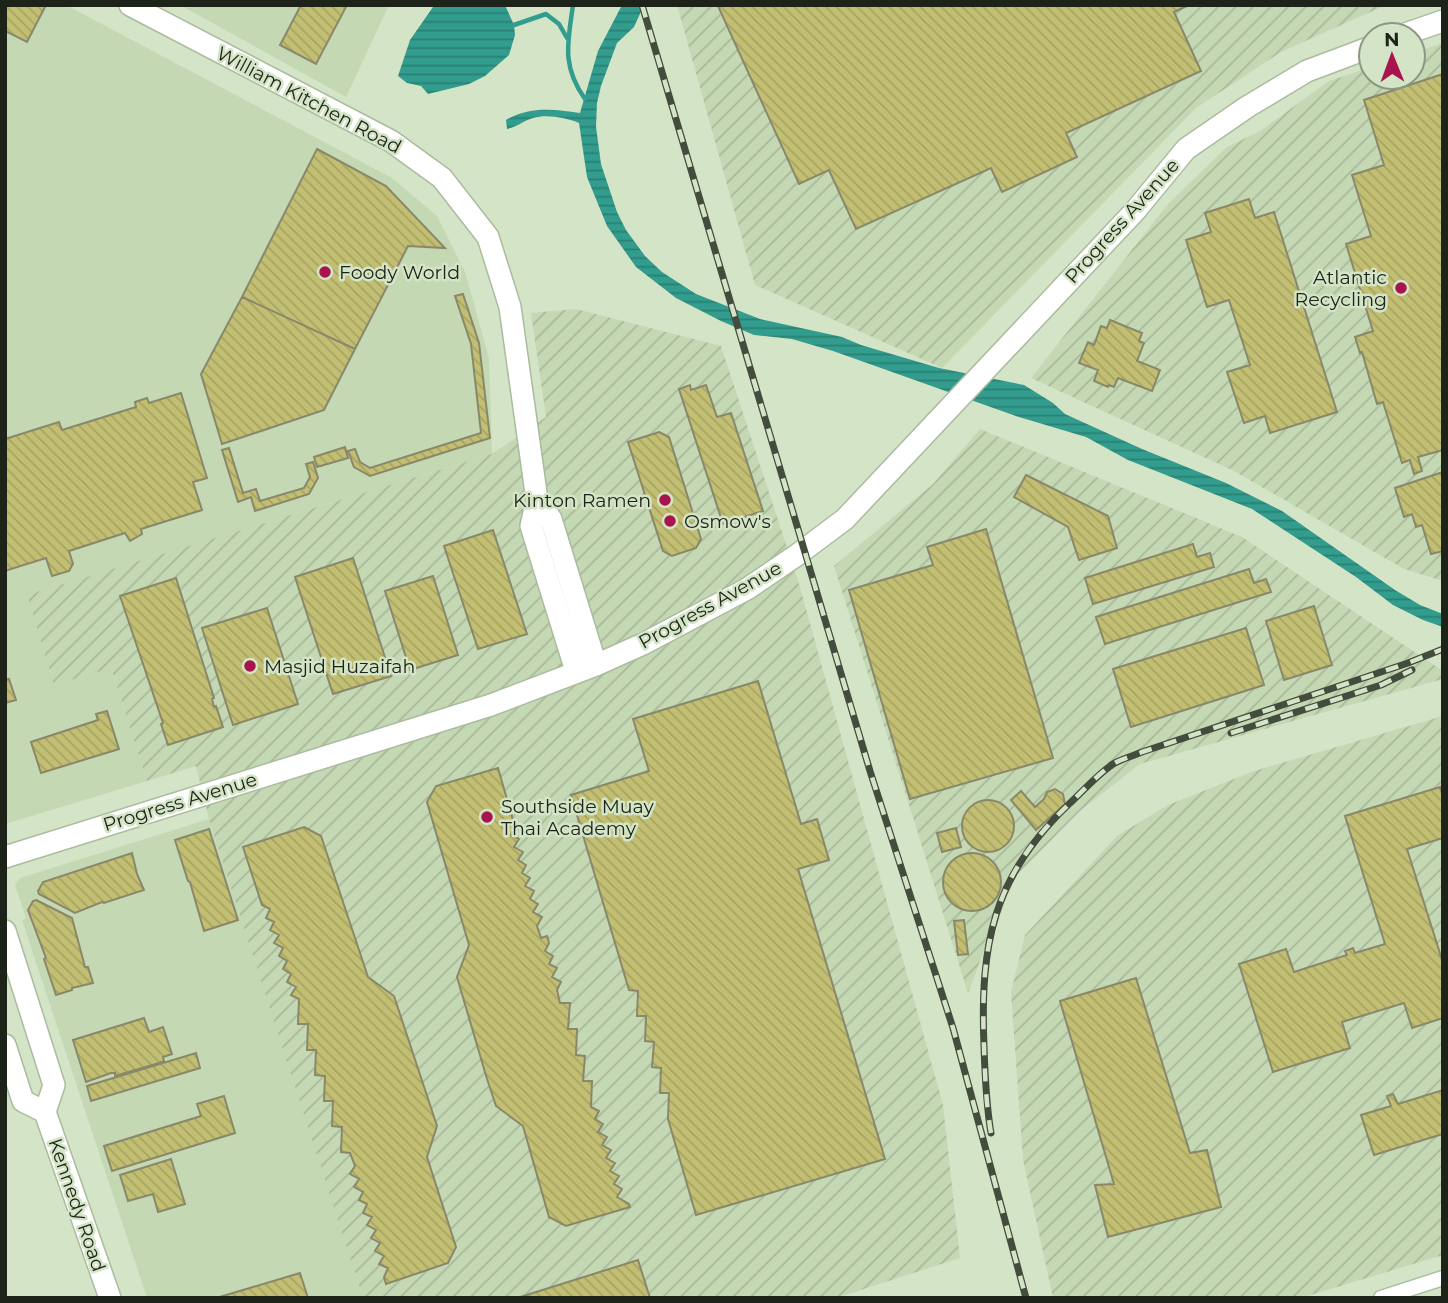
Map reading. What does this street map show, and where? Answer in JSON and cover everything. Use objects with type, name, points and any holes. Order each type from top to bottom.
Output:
[{"type":"main road","name":"William Kitchen Road","points":[[130,5],[391,141],[442,178],[488,237],[510,307],[537,500],[551,519],[586,668]]},
{"type":"main road","name":"Progress Avenue","points":[[5,857],[491,705],[643,644],[747,589],[845,519],[1135,211],[1186,149],[1247,107],[1307,71],[1357,52]]},
{"type":"main road","points":[[5,931],[54,1085],[45,1112],[23,1101],[5,1045]]},
{"type":"main road","name":"Kennedy Road","points":[[45,1112],[110,1298]]},
{"type":"street","points":[[1381,1298],[1443,1278]]},
{"type":"shaded area","points":[[5,5],[66,5],[392,178],[437,216],[465,272],[489,358],[492,454],[28,595],[111,668],[147,781],[5,824]]},
{"type":"shaded area","points":[[180,5],[389,5],[346,97]]},
{"type":"shaded area","points":[[677,5],[1386,5],[1281,52],[1196,108],[942,368],[755,285]]},
{"type":"shaded area","points":[[1443,43],[1443,581],[1404,569],[1234,471],[1031,378],[1168,204],[1227,147],[1260,131],[1329,81],[1357,72],[1357,91],[1427,91],[1427,48]]},
{"type":"shaded area","points":[[576,309],[721,346],[800,587],[943,1105],[960,1258],[836,1298],[363,1298],[209,819],[196,766],[147,781],[111,668],[54,685],[27,595],[492,454],[546,417],[531,313]]},
{"type":"shaded area","points":[[980,429],[1242,537],[1443,671],[1443,679],[1140,764],[1080,811],[1010,882],[968,993],[834,566],[933,484]]},
{"type":"shaded area","points":[[1443,716],[1443,1255],[1301,1298],[1053,1298],[1023,1160],[1011,992],[1025,935],[1117,836],[1168,805],[1254,771]]},
{"type":"shaded area","points":[[209,819],[363,1298],[147,1298],[22,920],[26,918],[15,885],[20,878]]},
{"type":"water","points":[[437,5],[505,5],[514,25],[515,35],[509,55],[485,76],[469,84],[428,94],[421,86],[407,83],[398,76],[410,40]]},
{"type":"water","points":[[622,5],[644,5],[634,27],[617,43],[601,86],[596,127],[601,164],[626,230],[645,256],[662,272],[696,294],[760,319],[842,337],[939,368],[1024,385],[1065,414],[1226,483],[1282,511],[1395,590],[1420,605],[1443,614],[1443,627],[1393,605],[1356,577],[1252,509],[1128,460],[1086,437],[1019,417],[833,351],[792,339],[754,335],[676,298],[636,267],[607,226],[587,177],[579,123],[545,116],[529,119],[507,129],[506,120],[524,112],[551,110],[580,113],[598,51]]},
{"type":"building","points":[[5,5],[46,5],[27,42],[5,31]]},
{"type":"building","points":[[301,5],[347,5],[316,64],[280,45]]},
{"type":"building","points":[[1189,5],[1174,12],[1201,71],[1066,133],[1077,157],[1002,192],[991,168],[856,229],[829,170],[799,184],[718,6]]},
{"type":"building","name":"Atlantic Recycling","points":[[1443,74],[1443,450],[1418,457],[1422,471],[1414,474],[1410,460],[1402,463],[1383,402],[1377,404],[1355,337],[1373,331],[1346,244],[1371,236],[1352,175],[1384,165],[1364,100],[1391,91],[1427,91],[1427,79]]},
{"type":"building","name":"Foody World","points":[[317,149],[386,186],[445,248],[408,246],[355,349],[242,297]]},
{"type":"building","points":[[1249,199],[1255,218],[1274,212],[1337,412],[1270,433],[1265,416],[1244,423],[1227,372],[1250,365],[1229,300],[1207,307],[1186,240],[1211,232],[1205,213]]},
{"type":"building","points":[[463,294],[479,343],[490,438],[370,476],[354,467],[348,451],[355,449],[360,462],[370,468],[481,433],[471,344],[455,296]]},
{"type":"building","points":[[242,297],[355,349],[324,410],[222,444],[201,374]]},
{"type":"building","points":[[1110,320],[1142,333],[1139,341],[1144,343],[1137,361],[1160,370],[1152,391],[1118,378],[1114,387],[1108,387],[1094,381],[1098,370],[1079,363],[1088,342],[1094,345],[1101,326],[1107,328]]},
{"type":"building","points":[[690,385],[691,390],[706,385],[717,417],[731,413],[763,511],[723,524],[679,389]]},
{"type":"building","points":[[181,393],[207,478],[193,482],[202,510],[141,529],[142,534],[130,541],[125,533],[69,551],[73,564],[69,571],[52,576],[46,558],[5,571],[5,439],[59,422],[62,430],[136,407],[135,402],[147,398],[149,403]]},
{"type":"building","points":[[659,432],[669,437],[701,539],[696,548],[672,556],[663,551],[628,442]]},
{"type":"building","points":[[345,447],[348,458],[317,467],[314,457]]},
{"type":"building","points":[[229,448],[243,493],[256,489],[260,501],[304,488],[310,477],[306,464],[313,462],[318,478],[309,494],[255,511],[251,497],[238,502],[222,450]]},
{"type":"building","points":[[1443,472],[1443,551],[1431,554],[1422,525],[1416,527],[1412,514],[1404,517],[1395,488]]},
{"type":"building","points":[[1026,475],[1108,516],[1117,548],[1079,560],[1068,527],[1014,497]]},
{"type":"building","points":[[986,529],[1053,758],[910,799],[849,590],[933,565],[927,547]]},
{"type":"building","points":[[493,530],[527,634],[478,649],[444,546]]},
{"type":"building","points":[[1193,544],[1197,557],[1210,553],[1214,567],[1093,604],[1085,578]]},
{"type":"building","points":[[353,558],[391,676],[333,694],[295,577]]},
{"type":"building","points":[[1249,569],[1254,583],[1266,579],[1271,592],[1105,644],[1096,617]]},
{"type":"building","points":[[433,576],[458,655],[410,670],[385,591]]},
{"type":"building","points":[[176,578],[214,698],[214,707],[216,706],[223,727],[168,745],[120,596]]},
{"type":"building","points":[[1314,606],[1332,665],[1284,680],[1266,621]]},
{"type":"building","name":"Masjid Huzaifah","points":[[267,608],[298,704],[233,725],[202,628]]},
{"type":"building","points":[[1246,628],[1264,685],[1131,727],[1113,669]]},
{"type":"building","points":[[9,679],[16,700],[5,703],[5,680]]},
{"type":"building","points":[[758,681],[801,824],[817,819],[829,860],[798,869],[885,1159],[696,1215],[668,1119],[669,1093],[660,1093],[661,1068],[652,1067],[654,1042],[645,1041],[646,1016],[637,1016],[638,991],[629,990],[571,795],[649,771],[633,719]]},
{"type":"building","points":[[107,711],[119,749],[41,773],[31,742],[98,720],[96,714]]},
{"type":"building","points":[[498,768],[515,827],[511,835],[519,839],[514,847],[523,852],[518,860],[526,865],[522,873],[530,878],[525,886],[534,891],[530,899],[538,904],[533,912],[542,917],[537,926],[541,938],[547,936],[549,943],[545,951],[553,956],[549,964],[557,968],[552,977],[561,982],[557,990],[560,1003],[570,1003],[568,1029],[577,1029],[576,1055],[585,1056],[583,1081],[592,1081],[591,1107],[599,1111],[595,1119],[603,1124],[598,1132],[607,1137],[602,1145],[611,1150],[606,1158],[615,1163],[610,1171],[619,1176],[614,1184],[622,1189],[617,1197],[630,1207],[566,1226],[549,1217],[523,1126],[496,1106],[487,1079],[457,977],[469,945],[427,802],[436,786]]},
{"type":"building","points":[[1440,787],[1443,797],[1443,838],[1407,849],[1443,963],[1443,1018],[1412,1028],[1404,1003],[1342,1022],[1350,1048],[1273,1072],[1239,964],[1286,949],[1294,972],[1347,955],[1345,951],[1353,948],[1355,953],[1385,944],[1345,816]]},
{"type":"building","points":[[1055,789],[1063,794],[1065,804],[1036,830],[1011,800],[1021,791],[1035,807],[1047,792]]},
{"type":"building","points":[[988,800],[998,802],[1006,808],[1012,816],[1012,836],[1006,844],[998,850],[988,852],[978,850],[970,844],[964,836],[962,826],[964,816],[970,808],[978,802]]},
{"type":"building","points":[[304,827],[321,836],[368,977],[394,996],[437,1126],[427,1157],[456,1247],[448,1263],[386,1284],[384,1277],[388,1268],[379,1264],[384,1256],[375,1251],[380,1243],[371,1238],[376,1230],[367,1225],[372,1217],[363,1213],[367,1204],[359,1200],[363,1192],[354,1187],[359,1179],[350,1174],[355,1166],[350,1153],[341,1152],[342,1127],[332,1126],[333,1101],[324,1101],[325,1076],[315,1075],[316,1050],[307,1050],[308,1024],[298,1024],[299,999],[291,995],[296,987],[287,982],[291,974],[283,969],[287,961],[279,956],[283,948],[274,943],[279,935],[270,930],[274,922],[266,918],[270,909],[262,905],[243,847]]},
{"type":"building","points":[[956,828],[961,847],[942,852],[937,833]]},
{"type":"building","points":[[209,829],[238,920],[204,931],[175,840]]},
{"type":"building","points":[[132,853],[144,890],[75,913],[39,894],[43,882]]},
{"type":"building","points":[[966,853],[978,853],[993,861],[1001,876],[1001,888],[993,903],[978,911],[966,911],[951,903],[943,888],[943,876],[951,861]]},
{"type":"building","points":[[36,900],[72,918],[85,967],[88,967],[93,983],[56,995],[28,910]]},
{"type":"building","points":[[964,920],[968,954],[958,955],[954,921]]},
{"type":"building","points":[[1136,978],[1190,1153],[1207,1150],[1221,1207],[1108,1237],[1095,1185],[1114,1184],[1060,1001]]},
{"type":"building","points":[[144,1018],[149,1032],[163,1027],[172,1054],[163,1057],[164,1061],[159,1063],[115,1076],[115,1073],[111,1073],[86,1082],[73,1040]]},
{"type":"building","points":[[196,1053],[200,1068],[91,1101],[87,1086]]},
{"type":"building","points":[[1443,1090],[1443,1134],[1374,1155],[1361,1115],[1391,1106],[1387,1096],[1393,1094],[1398,1104]]},
{"type":"building","points":[[224,1096],[235,1133],[112,1171],[104,1146],[201,1116],[197,1104]]},
{"type":"building","points":[[171,1159],[185,1204],[158,1212],[153,1194],[128,1201],[120,1175]]},
{"type":"building","points":[[638,1260],[650,1298],[517,1298]]},
{"type":"building","points":[[300,1273],[308,1298],[216,1298],[253,1287]]},
{"type":"waterway","points":[[573,5],[568,42],[569,64],[577,87],[585,99]]},
{"type":"waterway","points":[[514,25],[546,14],[559,24],[567,38]]},
{"type":"railway","points":[[642,5],[870,771],[953,1028],[1026,1298]]},
{"type":"railway","points":[[991,1133],[986,1090],[983,1010],[989,945],[1007,886],[1043,831],[1113,764],[1443,649]]},
{"type":"railway","points":[[1231,733],[1381,685],[1412,670]]},
{"type":"place","name":"Foody World","points":[[325,272]]},
{"type":"place","name":"Atlantic Recycling","points":[[1401,288]]},
{"type":"place","name":"Kinton Ramen","points":[[665,500]]},
{"type":"place","name":"Osmow's","points":[[670,521]]},
{"type":"place","name":"Masjid Huzaifah","points":[[250,666]]},
{"type":"place","name":"Southside Muay Thai Academy","points":[[487,817]]}]
